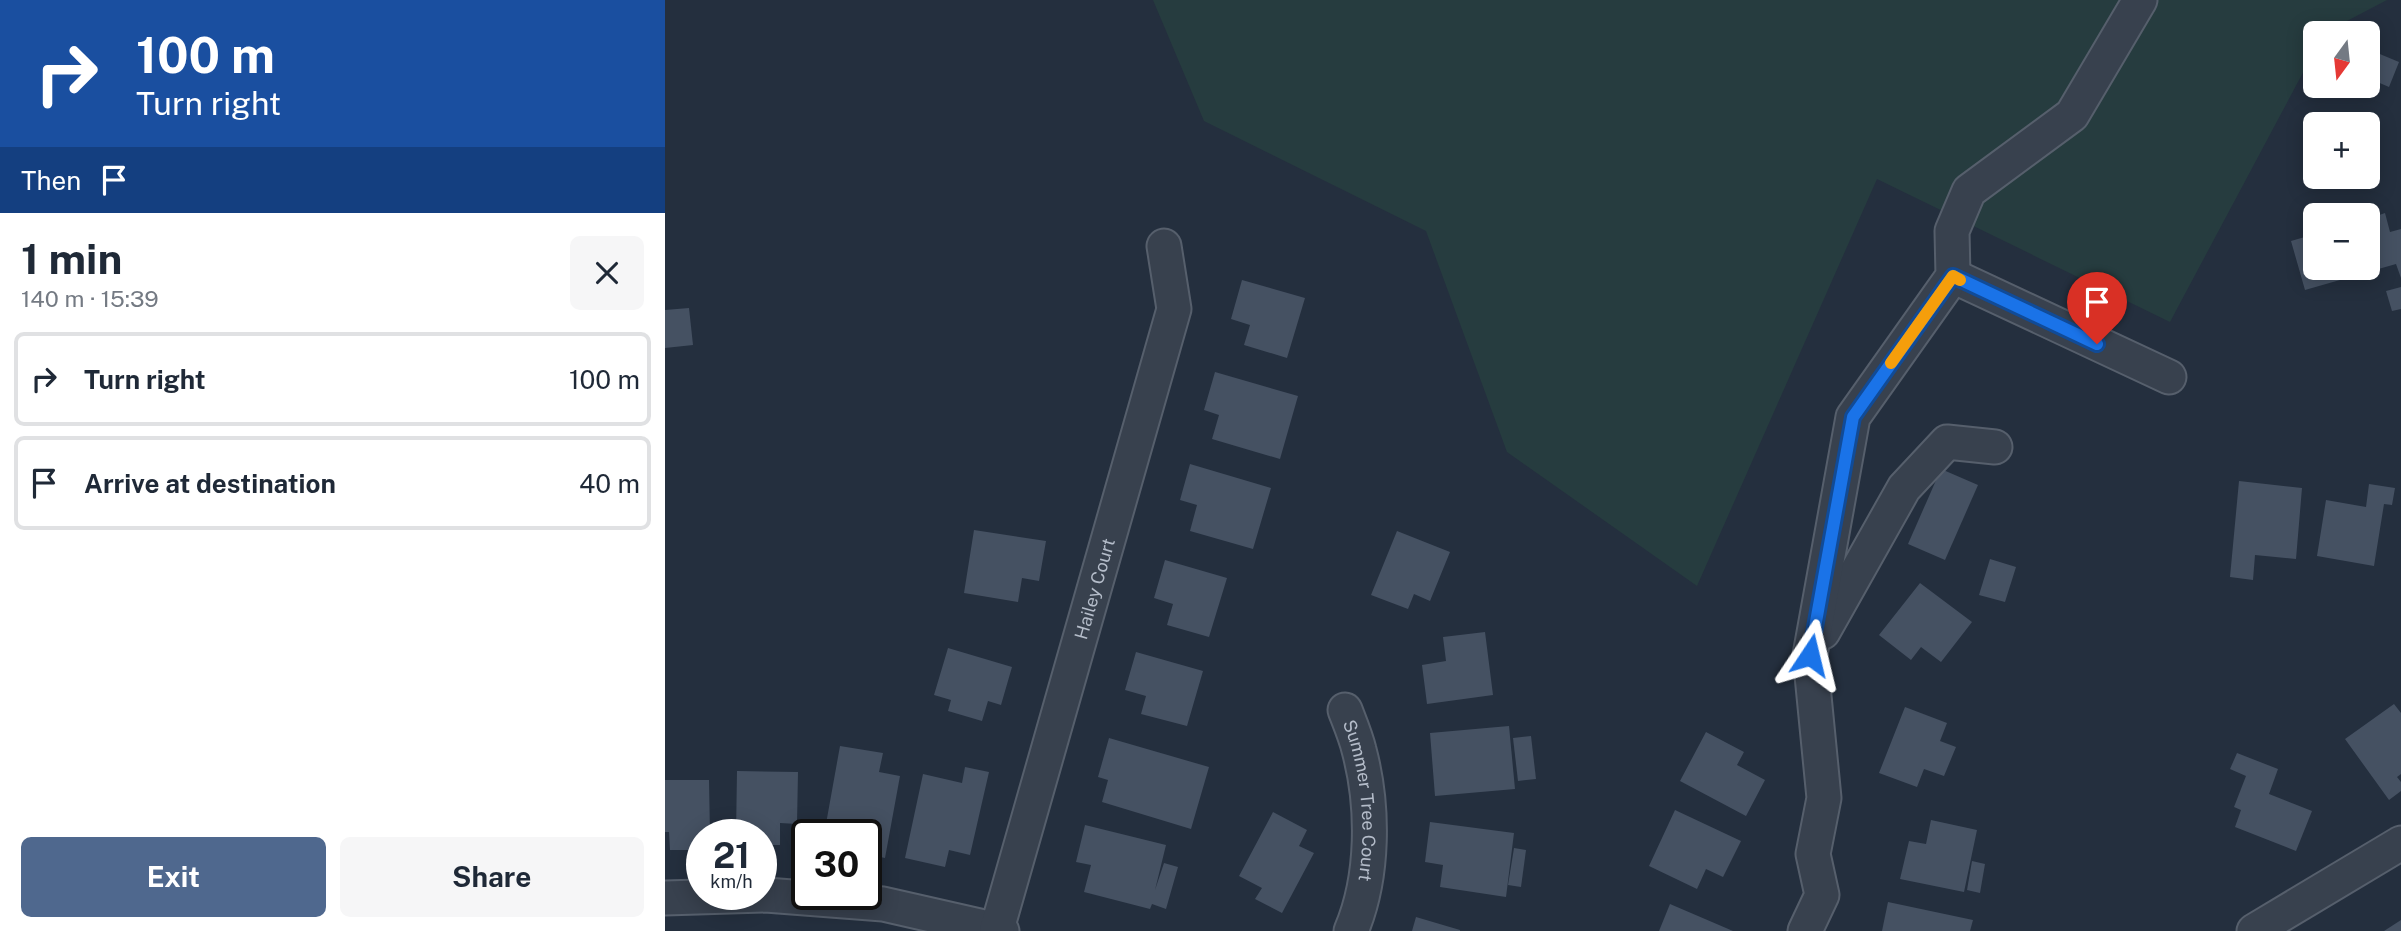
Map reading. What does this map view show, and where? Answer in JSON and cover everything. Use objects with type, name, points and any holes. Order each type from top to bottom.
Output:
[{"type":"street","points":[[1805,931],[1822,895],[1814,854],[1824,798],[1810,655],[1853,417],[1953,276],[1952,231],[1969,191],[2073,115],[2140,0]]},
{"type":"street","name":"Hailey Court","points":[[999,930],[1174,309],[1164,246]]},
{"type":"street","points":[[1953,276],[2169,377]]},
{"type":"street","points":[[1810,655],[1904,488],[1947,442],[1995,447]]},
{"type":"street","name":"Summer Tree Court","points":[[1345,710],[1360,751],[1368,797],[1369,836],[1364,885],[1351,931]]},
{"type":"street","points":[[2254,931],[2401,843]]},
{"type":"street","points":[[665,898],[766,895],[883,904],[999,930]]},
{"type":"green space","points":[[1153,0],[2387,0],[2347,21],[2303,21],[2303,73],[2170,322],[1877,179],[1697,586],[1507,452],[1426,231],[1204,121]]},
{"type":"building","points":[[2380,54],[2399,62],[2389,87],[2380,83]]},
{"type":"building","points":[[2385,213],[2390,232],[2401,229],[2401,278],[2396,264],[2380,269],[2380,215]]},
{"type":"building","points":[[2303,238],[2303,280],[2340,280],[2305,290],[2291,241]]},
{"type":"building","points":[[1242,280],[1305,298],[1287,358],[1244,345],[1250,325],[1231,319]]},
{"type":"building","points":[[2401,287],[2401,309],[2392,311],[2386,291]]},
{"type":"building","points":[[689,308],[693,345],[665,348],[665,310]]},
{"type":"building","points":[[1215,372],[1298,396],[1280,459],[1212,439],[1219,415],[1204,410]]},
{"type":"building","points":[[1190,464],[1271,488],[1253,549],[1190,531],[1197,505],[1180,500]]},
{"type":"building","points":[[1941,469],[1978,485],[1945,560],[1908,544]]},
{"type":"building","points":[[2239,481],[2302,488],[2296,559],[2255,555],[2253,580],[2230,577]]},
{"type":"building","points":[[2369,484],[2395,488],[2392,505],[2384,504],[2374,566],[2317,556],[2326,500],[2366,507]]},
{"type":"building","points":[[974,530],[1046,541],[1039,581],[1022,578],[1018,602],[964,593]]},
{"type":"building","points":[[1397,531],[1450,552],[1430,601],[1414,594],[1408,609],[1371,595]]},
{"type":"building","points":[[1990,559],[2016,567],[2005,602],[1979,595]]},
{"type":"building","points":[[1165,560],[1227,578],[1209,637],[1167,625],[1173,604],[1154,598]]},
{"type":"building","points":[[1920,583],[1972,622],[1941,662],[1921,647],[1911,660],[1879,635]]},
{"type":"building","points":[[1485,632],[1493,695],[1427,704],[1422,665],[1446,661],[1443,637]]},
{"type":"building","points":[[948,648],[1012,667],[1001,705],[988,701],[982,721],[948,711],[951,700],[934,695]]},
{"type":"building","points":[[1136,652],[1203,671],[1187,726],[1141,714],[1146,696],[1125,690]]},
{"type":"building","points":[[2394,704],[2401,713],[2401,774],[2397,777],[2401,782],[2401,791],[2389,800],[2345,739]]},
{"type":"building","points":[[1905,707],[1947,723],[1940,741],[1956,747],[1944,776],[1924,769],[1917,787],[1879,773]]},
{"type":"building","points":[[1509,726],[1515,789],[1435,796],[1430,733]]},
{"type":"building","points":[[1706,732],[1744,752],[1737,765],[1765,780],[1746,816],[1680,781]]},
{"type":"building","points":[[1531,736],[1536,779],[1518,781],[1513,738]]},
{"type":"building","points":[[1109,738],[1209,767],[1191,829],[1102,802],[1108,780],[1098,777]]},
{"type":"building","points":[[840,746],[883,753],[879,772],[900,776],[885,858],[882,857],[882,819],[827,819]]},
{"type":"building","points":[[2237,753],[2278,769],[2269,794],[2312,811],[2296,851],[2235,827],[2241,810],[2234,807],[2246,776],[2230,769]]},
{"type":"building","points":[[965,767],[989,772],[970,855],[949,850],[945,867],[905,858],[923,774],[962,783]]},
{"type":"building","points":[[737,771],[798,772],[797,819],[791,819],[791,824],[780,823],[780,845],[777,845],[777,819],[736,819]]},
{"type":"building","points":[[665,780],[709,780],[710,819],[686,819],[686,850],[670,850],[669,832],[665,832]]},
{"type":"building","points":[[1675,810],[1741,841],[1723,877],[1706,869],[1697,889],[1649,866]]},
{"type":"building","points":[[1273,812],[1307,830],[1299,846],[1314,853],[1282,913],[1255,899],[1262,888],[1239,876]]},
{"type":"building","points":[[1931,820],[1977,830],[1964,892],[1900,879],[1909,841],[1926,844]]},
{"type":"building","points":[[1430,822],[1514,833],[1506,897],[1440,887],[1443,865],[1425,862]]},
{"type":"building","points":[[1085,825],[1166,845],[1155,890],[1164,863],[1178,867],[1166,909],[1152,904],[1150,909],[1084,892],[1091,865],[1076,862]]},
{"type":"building","points":[[1514,848],[1526,850],[1521,887],[1508,885]]},
{"type":"building","points":[[1972,861],[1985,864],[1980,893],[1967,890]]},
{"type":"building","points":[[1888,902],[1973,920],[1970,931],[1882,931]]},
{"type":"building","points":[[1670,904],[1733,931],[1659,931]]},
{"type":"building","points":[[1416,917],[1460,930],[1460,931],[1412,931]]},
{"type":"building","points":[[2401,920],[2401,931],[2384,931]]},
{"type":"slow traffic","points":[[1891,363],[1953,276],[1960,280]]},
{"type":"route","points":[[1810,655],[1853,417],[1953,276],[2097,344]]}]
